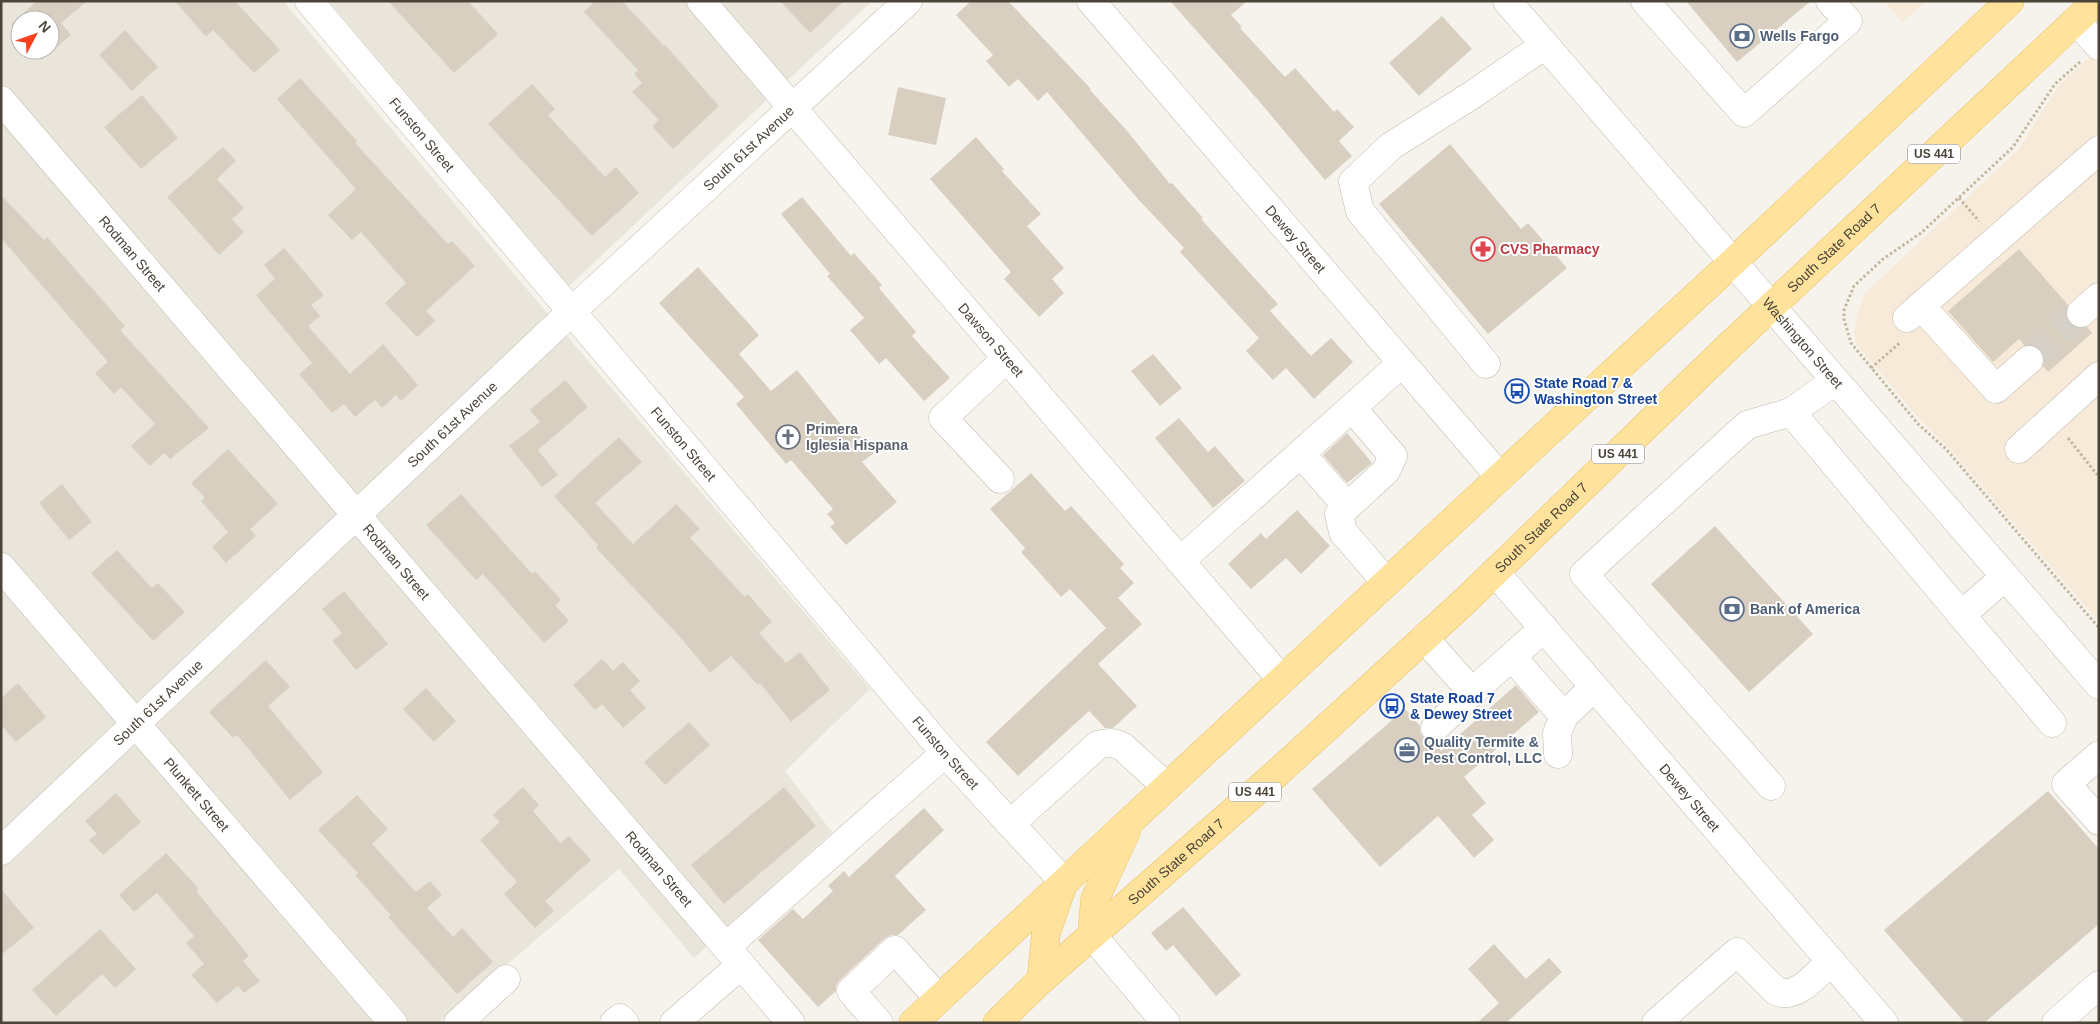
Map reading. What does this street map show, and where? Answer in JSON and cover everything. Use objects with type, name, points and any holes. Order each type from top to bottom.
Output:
[{"type":"main road","points":[[913,1023],[1166,786],[1733,262],[2010,1]]},
{"type":"main road","name":"South State Road 7","points":[[997,1023],[1041,980],[1276,774],[1424,638],[2097,1]]},
{"type":"main road","points":[[1092,935],[1095,899],[1132,819]]},
{"type":"main road","points":[[1041,980],[1046,933],[1064,882]]},
{"type":"street","name":"Funston Street","points":[[309,1],[945,753],[1064,882]]},
{"type":"street","name":"Dawson Street","points":[[700,1],[1282,680]]},
{"type":"street","name":"South 61st Avenue","points":[[1,851],[137,725],[571,312],[908,1]]},
{"type":"street","name":"Dewey Street","points":[[1090,1],[1500,477]]},
{"type":"street","name":"Washington Street","points":[[1507,1],[2099,685]]},
{"type":"street","points":[[1646,1],[1744,113],[1848,21],[1830,1]]},
{"type":"street","points":[[2076,21],[2099,46]]},
{"type":"street","points":[[1486,364],[1360,211],[1353,182],[1391,146],[1472,95],[1545,45]]},
{"type":"street","name":"Rodman Street","points":[[1,100],[791,1023]]},
{"type":"street","points":[[2029,360],[1996,390],[1914,312],[2099,150]]},
{"type":"street","points":[[1000,479],[943,418],[1007,358]]},
{"type":"street","points":[[1180,561],[1402,363]]},
{"type":"street","points":[[2019,449],[2099,376]]},
{"type":"street","points":[[1771,786],[1584,574],[1747,425],[1791,412],[1835,381]]},
{"type":"street","points":[[1352,408],[1393,456],[1386,471],[1339,514],[1343,532],[1386,582]]},
{"type":"street","points":[[1791,412],[2052,723]]},
{"type":"street","points":[[1301,454],[1347,506]]},
{"type":"street","name":"Plunkett Street","points":[[1,567],[393,1023]]},
{"type":"street","name":"Dewey Street","points":[[1495,572],[1884,1023]]},
{"type":"street","points":[[1961,615],[2005,577]]},
{"type":"street","points":[[1435,728],[1472,692],[1544,628]]},
{"type":"street","points":[[1424,638],[1472,692]]},
{"type":"street","points":[[1512,657],[1564,716]]},
{"type":"street","points":[[1558,754],[1557,732],[1564,716],[1594,687]]},
{"type":"street","points":[[1010,824],[1098,745],[1106,742],[1115,743],[1123,747],[1166,786]]},
{"type":"street","points":[[674,1023],[733,956],[945,753]]},
{"type":"street","points":[[2099,755],[2066,784],[2099,821]]},
{"type":"street","points":[[1092,935],[1166,1023]]},
{"type":"street","points":[[879,1023],[851,991],[896,950],[939,998]]},
{"type":"street","points":[[1656,1023],[1737,952],[1776,991],[1784,995],[1794,993],[1831,961]]},
{"type":"street","points":[[458,1023],[506,979]]},
{"type":"street","points":[[2056,1023],[2099,985]]},
{"type":"street","points":[[614,1023],[620,1018],[625,1023]]},
{"type":"path","points":[[2052,418],[2099,476]]},
{"type":"shaded area","points":[[1,1],[283,1],[542,307],[870,689],[785,771],[832,832],[694,958],[619,869],[438,1023],[1,1023]]},
{"type":"shaded area","points":[[329,1],[872,1],[569,286]]},
{"type":"shaded area","points":[[1884,1],[1926,1],[1902,22]]},
{"type":"shaded area","points":[[2099,49],[2099,622],[1948,447],[1921,421],[1856,344],[1854,332],[1865,293],[2018,150],[2059,85]]},
{"type":"building","points":[[37,1],[87,1],[61,23],[71,35],[60,44],[60,10],[27,10]]},
{"type":"building","points":[[175,1],[235,1],[280,50],[254,73],[213,30],[206,37]]},
{"type":"building","points":[[388,1],[468,1],[498,34],[454,73]]},
{"type":"building","points":[[595,1],[622,1],[665,45],[719,106],[673,149],[652,126],[659,120],[632,92],[642,83],[634,74],[638,70],[584,12]]},
{"type":"building","points":[[780,1],[844,1],[810,33]]},
{"type":"building","points":[[971,1],[1008,1],[1091,89],[1170,184],[1172,183],[1203,218],[1201,219],[1278,304],[1270,311],[1311,356],[1331,338],[1353,362],[1314,399],[1286,368],[1273,380],[1246,351],[1259,338],[1180,252],[1184,248],[1138,199],[1047,92],[1038,101],[1018,79],[1009,87],[986,61],[993,55],[956,15]]},
{"type":"building","points":[[1170,1],[1247,1],[1231,15],[1242,27],[1240,28],[1285,77],[1295,68],[1334,112],[1337,109],[1354,127],[1339,141],[1352,156],[1325,180],[1259,101]]},
{"type":"building","name":"Wells Fargo","points":[[1686,1],[1811,1],[1737,62]]},
{"type":"building","points":[[1442,16],[1472,49],[1419,96],[1389,63]]},
{"type":"building","points":[[125,30],[158,67],[132,91],[99,55]]},
{"type":"building","points":[[300,78],[357,141],[355,143],[448,244],[452,241],[475,266],[426,311],[435,321],[417,337],[385,303],[406,283],[361,232],[352,240],[328,215],[356,189],[277,99]]},
{"type":"building","points":[[532,84],[555,109],[548,115],[605,177],[616,167],[639,193],[592,236],[488,124]]},
{"type":"building","points":[[898,87],[946,98],[936,145],[888,135]]},
{"type":"building","points":[[142,95],[178,138],[141,169],[104,127]]},
{"type":"building","points":[[976,137],[1004,169],[1002,171],[1041,214],[1027,226],[1064,268],[1052,279],[1064,293],[1039,317],[1004,279],[1011,272],[930,179]]},
{"type":"building","name":"CVS Pharmacy","points":[[1450,144],[1521,229],[1528,223],[1567,268],[1488,334],[1379,204]]},
{"type":"building","points":[[223,147],[236,161],[217,179],[244,208],[232,219],[244,232],[219,255],[167,197]]},
{"type":"building","points":[[1,195],[44,240],[47,237],[125,326],[120,330],[209,428],[170,459],[164,453],[150,466],[131,446],[155,424],[121,387],[114,394],[95,373],[108,362],[1,238]]},
{"type":"building","points":[[802,197],[851,256],[854,253],[882,285],[879,288],[916,332],[912,336],[950,378],[924,401],[886,358],[879,364],[850,330],[864,318],[827,276],[830,274],[781,214]]},
{"type":"building","points":[[284,248],[324,295],[311,305],[320,316],[308,326],[350,374],[383,344],[418,385],[401,401],[396,395],[382,408],[375,400],[355,417],[344,404],[332,413],[299,374],[312,363],[256,295],[275,279],[264,265]]},
{"type":"building","points":[[2019,249],[2068,305],[2066,316],[2069,323],[2077,328],[2087,327],[2092,333],[2048,372],[2043,366],[2044,357],[2041,350],[2034,345],[2024,345],[2019,339],[1993,362],[1948,311]]},
{"type":"building","points":[[698,267],[759,335],[739,354],[771,391],[797,370],[850,436],[856,431],[874,453],[862,462],[897,502],[846,545],[830,527],[835,523],[827,514],[833,509],[791,460],[786,464],[736,404],[744,397],[659,303]]},
{"type":"building","points":[[1153,354],[1182,388],[1160,406],[1131,371]]},
{"type":"building","points":[[565,380],[588,407],[538,450],[558,475],[542,487],[509,446],[540,422],[530,410]]},
{"type":"building","points":[[1179,418],[1208,452],[1215,446],[1245,481],[1213,508],[1155,438]]},
{"type":"building","points":[[1347,433],[1372,463],[1347,483],[1323,455]]},
{"type":"building","points":[[619,437],[642,462],[595,503],[633,544],[676,504],[700,529],[690,538],[745,597],[748,594],[772,622],[759,633],[786,663],[800,652],[830,690],[791,722],[760,683],[758,685],[731,656],[710,673],[681,638],[596,548],[598,545],[554,496]]},
{"type":"building","points":[[228,449],[278,504],[250,529],[256,536],[226,563],[212,547],[228,532],[201,501],[205,498],[191,483]]},
{"type":"building","points":[[1031,473],[1065,511],[1071,506],[1124,564],[1120,568],[1134,583],[1118,598],[1142,624],[1098,664],[1137,706],[1113,728],[1105,728],[1089,711],[1018,776],[986,742],[1106,628],[1070,589],[1061,597],[1021,552],[1025,548],[990,509]]},
{"type":"building","points":[[62,484],[92,522],[69,540],[39,503]]},
{"type":"building","points":[[461,494],[532,574],[535,571],[561,600],[555,605],[569,621],[544,643],[483,574],[476,580],[426,525]]},
{"type":"building","points":[[1297,510],[1330,546],[1301,574],[1286,558],[1251,589],[1228,564],[1261,533],[1266,539]]},
{"type":"building","name":"Bank of America","points":[[1715,526],[1813,634],[1749,692],[1651,584]]},
{"type":"building","points":[[117,550],[152,588],[158,583],[185,612],[153,641],[91,573]]},
{"type":"building","points":[[344,591],[388,644],[356,670],[332,641],[342,633],[322,609]]},
{"type":"building","points":[[602,659],[613,671],[623,662],[640,681],[630,690],[646,708],[623,728],[602,704],[595,710],[573,685]]},
{"type":"building","points":[[266,660],[290,687],[268,706],[323,772],[290,800],[237,735],[233,738],[209,712]]},
{"type":"building","points":[[18,683],[46,717],[16,742],[1,725],[1,698]]},
{"type":"building","points":[[1516,685],[1539,712],[1464,777],[1486,803],[1472,815],[1494,840],[1474,858],[1438,816],[1380,867],[1312,789],[1405,709],[1420,726],[1420,732],[1424,738],[1435,743],[1441,751]]},
{"type":"building","points":[[426,688],[456,721],[434,742],[403,709]]},
{"type":"building","points":[[689,722],[710,745],[665,785],[644,762]]},
{"type":"building","points":[[523,787],[539,805],[533,811],[560,843],[569,836],[591,860],[545,901],[554,911],[535,928],[504,894],[517,882],[480,840],[500,822],[493,815]]},
{"type":"building","points":[[784,787],[816,826],[724,904],[691,865]]},
{"type":"building","points":[[2048,791],[2099,849],[2099,924],[1984,1023],[1965,1023],[1884,930]]},
{"type":"building","points":[[116,793],[141,822],[103,855],[89,840],[97,834],[85,821]]},
{"type":"building","points":[[357,795],[388,829],[372,844],[416,892],[430,881],[442,895],[427,908],[453,937],[462,928],[493,962],[457,994],[388,917],[391,915],[355,875],[358,873],[318,830]]},
{"type":"building","points":[[924,808],[944,830],[895,876],[926,910],[898,935],[891,935],[884,939],[840,980],[836,986],[836,991],[818,1007],[758,940],[793,909],[803,919],[833,891],[828,886],[844,871],[849,877]]},
{"type":"building","points":[[166,853],[199,889],[196,891],[249,956],[243,961],[260,981],[244,993],[238,986],[217,1003],[191,975],[204,964],[186,943],[194,936],[157,893],[134,912],[119,895]]},
{"type":"building","points":[[1,889],[34,928],[1,955]]},
{"type":"building","points":[[1183,907],[1241,975],[1216,996],[1173,945],[1166,951],[1151,933]]},
{"type":"building","points":[[100,929],[136,969],[115,988],[102,974],[56,1016],[32,990]]},
{"type":"building","points":[[1494,944],[1526,979],[1549,958],[1562,972],[1506,1023],[1477,1023],[1499,1003],[1468,969]]},
{"type":"tunnel","points":[[2029,360],[2081,313]]},
{"type":"place","name":"Wells Fargo","points":[[1742,36]]},
{"type":"place","name":"CVS Pharmacy","points":[[1483,249]]},
{"type":"place","name":"State Road 7 & Washington Street","points":[[1517,391]]},
{"type":"place","name":"Primera Iglesia Hispana","points":[[788,437]]},
{"type":"place","name":"Bank of America","points":[[1732,609]]},
{"type":"place","name":"State Road 7 & Dewey Street","points":[[1392,706]]},
{"type":"place","name":"Quality Termite & Pest Control, LLC","points":[[1407,750]]}]
